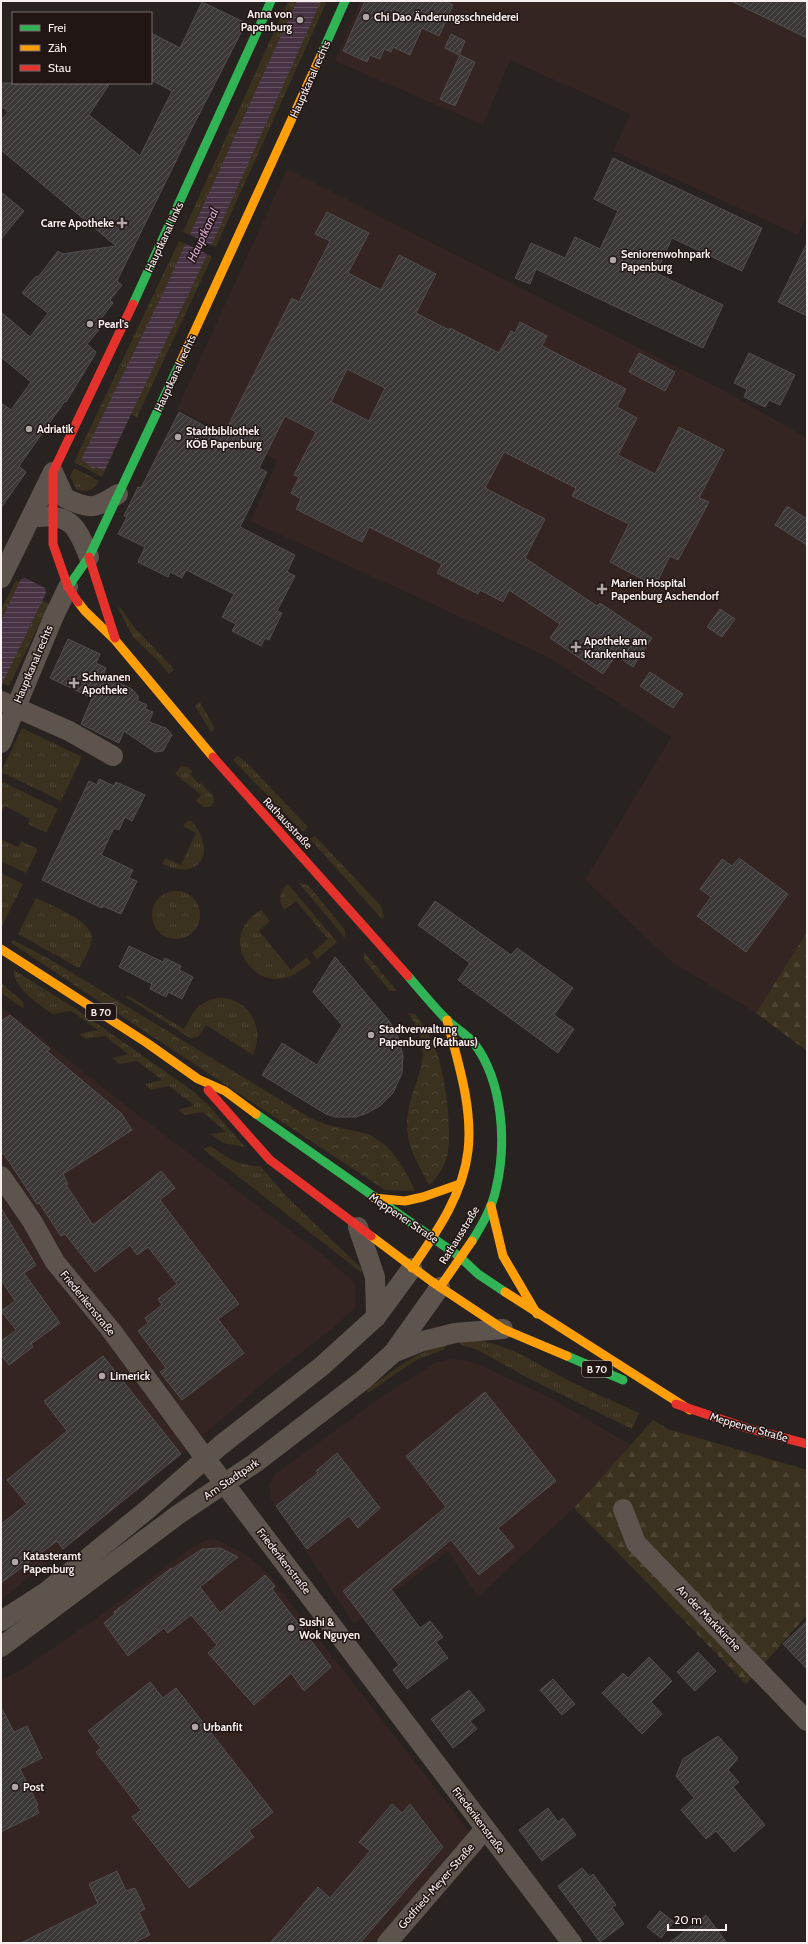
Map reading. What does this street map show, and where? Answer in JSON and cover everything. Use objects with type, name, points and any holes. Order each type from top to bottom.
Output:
[{"type":"street","name":"Hauptkanal links","points":[[1,578],[168,230],[271,1]]},
{"type":"street","name":"Hauptkanal rechts","points":[[3,738],[8,705],[68,587],[89,557],[230,256],[345,1]]},
{"type":"street","name":"Hauptkanal links","points":[[53,472],[53,544],[68,587]]},
{"type":"street","points":[[53,472],[66,498],[83,506],[99,506],[118,494]]},
{"type":"street","points":[[30,518],[53,515],[65,519],[80,535],[89,557]]},
{"type":"street","name":"Rathausstraße","points":[[89,557],[115,640]]},
{"type":"street","name":"Rathausstraße","points":[[68,587],[85,611],[115,640],[238,787],[447,1020],[474,1043],[486,1066],[498,1104],[502,1132],[501,1164],[491,1206],[481,1227],[440,1287]]},
{"type":"street","points":[[8,705],[69,731],[113,756]]},
{"type":"street","name":"Meppener Straße","points":[[1,949],[147,1043],[198,1079],[225,1091],[286,1137],[460,1257],[478,1274],[537,1314],[690,1410]]},
{"type":"street","name":"Rathausstraße","points":[[432,1238],[460,1184],[465,1168],[469,1134],[458,1063],[447,1020]]},
{"type":"street","name":"Meppener Straße","points":[[198,1079],[270,1160],[412,1268],[503,1329],[690,1410],[747,1428],[807,1444]]},
{"type":"street","name":"Friederikenstraße","points":[[1,1176],[32,1221],[55,1262],[111,1330],[224,1484],[572,1943]]},
{"type":"street","name":"B 70","points":[[374,1198],[405,1201],[423,1197],[460,1184]]},
{"type":"street","name":"B 70","points":[[491,1206],[503,1256],[537,1314]]},
{"type":"street","points":[[358,1227],[375,1278],[376,1317]]},
{"type":"street","points":[[1,1621],[46,1592],[148,1509],[205,1458],[322,1366],[376,1317],[432,1238]]},
{"type":"street","name":"Am Stadtpark","points":[[1,1647],[179,1514],[255,1463],[363,1380],[393,1353],[440,1287]]},
{"type":"street","name":"Meppener Straße","points":[[393,1353],[423,1341],[455,1333],[503,1329]]},
{"type":"street","name":"An der Marktkirche","points":[[623,1509],[636,1543],[807,1721]]},
{"type":"street","name":"Godfried-Meyer-Straße","points":[[387,1943],[485,1829]]},
{"type":"shaded area","points":[[360,1],[807,1],[807,214],[798,235],[613,151],[630,114],[510,60],[483,125],[335,61]]},
{"type":"shaded area","name":"Marien Hospital Papenburg Aschendorf","points":[[287,169],[728,393],[807,438],[807,932],[756,1013],[672,962],[585,880],[671,737],[546,656],[250,521],[277,461],[246,443],[177,409]]},
{"type":"shaded area","points":[[1,1006],[129,1108],[323,1255],[355,1282],[356,1307],[332,1329],[279,1370],[147,1484],[1,1600]]},
{"type":"shaded area","points":[[450,1359],[478,1364],[551,1398],[631,1445],[574,1508],[478,1597],[448,1551],[354,1624],[271,1499],[269,1484],[275,1474],[384,1395],[437,1362]]},
{"type":"shaded area","points":[[216,1539],[242,1552],[265,1570],[483,1849],[400,1943],[1,1943],[1,1680],[21,1670],[101,1615],[191,1548],[205,1540]]},
{"type":"green space","points":[[288,1],[327,1],[216,247],[183,232]]},
{"type":"green space","points":[[179,241],[212,257],[137,417],[131,414],[102,477],[74,462]]},
{"type":"green space","points":[[74,468],[99,481],[95,487],[86,491],[76,489],[70,476]]},
{"type":"green space","points":[[25,578],[45,588],[46,593],[42,600],[49,604],[9,686],[3,683],[1,686],[1,610],[16,580],[19,582],[21,579]]},
{"type":"green space","points":[[120,607],[135,628],[174,669],[169,674],[159,662],[133,637],[118,608]]},
{"type":"green space","points":[[200,702],[214,727],[214,730],[211,732],[195,706]]},
{"type":"green space","points":[[22,728],[82,757],[61,801],[1,772]]},
{"type":"green space","points":[[238,756],[249,765],[308,827],[303,832],[233,760]]},
{"type":"green space","points":[[181,766],[188,767],[193,772],[190,774],[213,796],[214,802],[210,807],[204,807],[196,801],[201,795],[175,774]]},
{"type":"green space","points":[[1,781],[58,809],[46,833],[28,824],[30,819],[5,806],[1,812]]},
{"type":"green space","points":[[187,821],[191,821],[199,832],[203,843],[204,852],[201,860],[195,866],[187,869],[176,869],[162,864],[165,858],[181,865],[196,833],[183,826]]},
{"type":"green space","points":[[315,836],[381,906],[384,917],[382,919],[310,839]]},
{"type":"green space","points":[[1,839],[18,847],[21,841],[38,849],[26,873],[1,861]]},
{"type":"green space","points":[[1,873],[23,884],[1,928]]},
{"type":"green space","points":[[298,882],[309,886],[345,930],[345,938]]},
{"type":"green space","points":[[288,884],[337,942],[317,959],[312,953],[328,939],[296,901],[284,910],[280,896]]},
{"type":"green space","points":[[171,891],[181,891],[190,895],[196,901],[199,906],[199,924],[190,935],[181,939],[171,939],[162,935],[156,929],[152,920],[152,910],[156,901],[162,895]]},
{"type":"green space","points":[[36,898],[70,914],[86,926],[91,932],[92,939],[90,946],[79,968],[18,934]]},
{"type":"green space","points":[[261,910],[270,921],[259,931],[291,970],[307,957],[311,963],[291,976],[278,979],[268,978],[259,974],[251,967],[241,950],[240,940],[242,930],[246,924]]},
{"type":"green space","points":[[807,932],[807,1051],[756,1013]]},
{"type":"green space","points":[[13,940],[51,960],[310,1118],[328,1125],[360,1132],[380,1141],[400,1163],[415,1191],[385,1190],[11,943]]},
{"type":"green space","points":[[364,952],[397,991],[390,991],[364,960]]},
{"type":"green space","points":[[14,970],[76,1009],[193,1091],[210,1107],[245,1147],[223,1143],[211,1134],[226,1132],[203,1112],[185,1115],[178,1110],[194,1105],[169,1086],[151,1090],[145,1084],[162,1080],[137,1061],[119,1064],[113,1058],[128,1054],[105,1036],[85,1039],[79,1034],[98,1030],[71,1011],[52,1014],[27,995],[18,983]]},
{"type":"green space","points":[[1,983],[23,1002],[24,1009],[1,993]]},
{"type":"green space","points":[[127,995],[184,1029],[195,1010],[209,1000],[222,998],[234,1000],[244,1006],[252,1016],[256,1027],[257,1041],[253,1055],[206,1025],[198,1037],[190,1038],[126,997]]},
{"type":"green space","points":[[408,1013],[415,1014],[433,1043],[439,1058],[447,1102],[449,1146],[447,1157],[440,1172],[429,1185],[415,1158],[407,1128],[408,1112],[420,1071],[422,1058],[422,1045],[418,1030]]},
{"type":"green space","points":[[211,1146],[239,1163],[260,1166],[288,1198],[360,1267],[362,1273],[203,1149]]},
{"type":"green space","points":[[477,1340],[489,1342],[511,1350],[573,1383],[639,1413],[632,1429],[528,1378],[478,1350],[461,1345],[460,1341]]},
{"type":"green space","points":[[448,1343],[443,1350],[416,1360],[368,1393],[367,1390],[405,1362],[426,1351]]},
{"type":"green space","points":[[653,1420],[668,1429],[807,1470],[807,1615],[746,1684],[574,1508]]},
{"type":"water","name":"Hauptkanal","points":[[297,1],[321,1],[207,255],[104,471],[96,467],[94,469],[88,466],[89,464],[81,460],[164,291]]},
{"type":"water","points":[[25,578],[45,588],[46,593],[1,686],[1,621],[21,579]]},
{"type":"pier","points":[[188,234],[213,246],[209,255],[184,243]]},
{"type":"building","points":[[365,1],[444,1],[453,5],[439,36],[422,28],[410,55],[393,47],[391,52],[384,49],[380,59],[370,55],[367,62],[343,51]]},
{"type":"building","points":[[731,1],[807,1],[807,38]]},
{"type":"building","points":[[202,2],[246,23],[192,128],[117,281],[122,285],[110,300],[113,303],[100,320],[104,324],[87,344],[96,352],[94,356],[66,402],[65,401],[19,466],[26,472],[1,508],[1,403],[11,410],[31,382],[1,357],[1,312],[30,337],[48,313],[22,293],[35,277],[39,276],[58,251],[62,254],[116,246],[1,150],[1,120],[8,112],[1,106],[1,83],[109,84],[89,115],[140,156],[172,91],[152,81],[152,34],[180,48]]},
{"type":"building","points":[[451,34],[465,41],[459,55],[445,48]]},
{"type":"building","points":[[460,55],[475,62],[455,106],[440,99]]},
{"type":"building","name":"Seniorenwohnpark Papenburg","points":[[613,158],[762,228],[742,271],[672,238],[656,273],[723,305],[703,348],[536,269],[530,284],[515,278],[531,243],[565,258],[575,237],[600,249],[618,211],[594,199]]},
{"type":"building","points":[[1,192],[24,211],[1,239]]},
{"type":"building","points":[[327,212],[369,233],[348,273],[381,290],[399,255],[436,274],[416,313],[449,330],[450,328],[499,353],[511,331],[515,333],[520,322],[547,336],[542,346],[626,389],[617,407],[637,418],[618,455],[655,474],[679,427],[724,450],[699,498],[709,502],[678,560],[670,556],[655,586],[610,562],[629,524],[572,496],[576,488],[504,452],[485,488],[545,519],[525,558],[597,606],[600,603],[652,638],[633,667],[616,655],[603,674],[550,638],[560,624],[509,590],[503,602],[480,590],[478,594],[437,573],[442,564],[369,527],[362,542],[296,509],[301,499],[291,493],[299,477],[294,475],[316,432],[285,416],[259,468],[267,472],[240,527],[295,555],[287,572],[295,576],[277,611],[282,613],[269,640],[265,638],[261,646],[232,631],[236,624],[222,617],[234,594],[186,570],[182,578],[170,572],[168,577],[138,562],[145,547],[118,534],[127,517],[124,516],[138,487],[141,488],[179,412],[223,436],[292,298],[299,302],[330,241],[315,234]],"holes":[[[347,369],[385,388],[369,421],[331,402]]]},
{"type":"building","points":[[807,243],[807,316],[778,302]]},
{"type":"building","points":[[639,353],[675,372],[665,391],[629,372]]},
{"type":"building","points":[[749,353],[795,375],[780,405],[769,400],[765,407],[744,397],[747,389],[734,383]]},
{"type":"building","points":[[787,506],[807,519],[807,545],[775,525]]},
{"type":"building","points":[[720,609],[735,619],[722,637],[707,627]]},
{"type":"building","points":[[68,639],[100,654],[96,663],[106,668],[103,676],[132,689],[138,696],[138,701],[147,705],[145,709],[153,712],[149,722],[166,728],[172,735],[163,751],[155,752],[124,731],[119,743],[81,724],[92,698],[50,678]]},
{"type":"building","points":[[650,672],[683,694],[673,708],[640,686]]},
{"type":"building","points":[[99,779],[114,786],[116,782],[145,795],[132,821],[125,817],[119,830],[114,828],[101,855],[133,870],[129,878],[137,881],[121,914],[103,906],[102,908],[42,880],[89,781],[97,785]]},
{"type":"building","points":[[739,858],[788,894],[746,952],[697,916],[711,897],[700,889],[722,859],[732,866]]},
{"type":"building","points":[[435,901],[511,955],[517,948],[573,988],[554,1015],[574,1029],[558,1053],[458,980],[470,963],[418,925]]},
{"type":"building","points":[[129,946],[163,962],[165,958],[181,966],[179,970],[193,977],[182,999],[168,992],[166,997],[150,989],[152,984],[119,967]]},
{"type":"building","name":"Stadtverwaltung Papenburg (Rathaus)","points":[[335,957],[390,1022],[399,1039],[403,1056],[402,1073],[393,1093],[380,1106],[356,1117],[336,1117],[326,1114],[262,1075],[282,1043],[317,1065],[342,1025],[313,992]]},
{"type":"building","points":[[10,1015],[50,1049],[47,1051],[121,1113],[132,1130],[63,1174],[68,1184],[66,1185],[93,1225],[161,1171],[175,1188],[160,1200],[239,1304],[218,1319],[244,1353],[182,1400],[160,1372],[166,1368],[138,1331],[148,1323],[145,1318],[162,1305],[158,1299],[177,1284],[148,1247],[137,1255],[130,1245],[95,1272],[65,1234],[61,1236],[39,1203],[37,1204],[4,1154],[1,1154],[1,1021]]},
{"type":"building","points":[[1,1208],[36,1265],[24,1273],[60,1323],[31,1344],[33,1347],[9,1365],[1,1355],[1,1341],[16,1330],[1,1311],[15,1301],[1,1280]]},
{"type":"building","points":[[103,1356],[181,1454],[63,1549],[57,1541],[1,1583],[1,1524],[27,1504],[7,1480],[67,1431],[44,1401]]},
{"type":"building","points":[[485,1392],[556,1481],[498,1528],[514,1547],[479,1575],[451,1540],[391,1589],[420,1628],[430,1621],[443,1637],[436,1642],[448,1658],[407,1689],[393,1670],[399,1665],[343,1591],[446,1507],[406,1456]]},
{"type":"building","points":[[337,1453],[380,1508],[358,1528],[349,1516],[307,1549],[276,1506],[318,1473],[316,1471]]},
{"type":"building","points":[[220,1548],[238,1557],[200,1587],[220,1613],[265,1575],[275,1586],[272,1589],[331,1667],[304,1691],[291,1673],[254,1705],[208,1653],[217,1645],[191,1615],[168,1633],[164,1628],[128,1656],[104,1623],[115,1614],[114,1612],[171,1568],[172,1569],[202,1549]]},
{"type":"building","points":[[807,1621],[807,1669],[783,1644]]},
{"type":"building","points":[[698,1652],[716,1671],[695,1691],[677,1672]]},
{"type":"building","points":[[649,1657],[672,1681],[651,1702],[662,1714],[642,1734],[602,1693],[623,1673],[628,1678]]},
{"type":"building","points":[[553,1679],[575,1704],[562,1715],[540,1690]]},
{"type":"building","points":[[150,1682],[163,1698],[176,1688],[273,1812],[249,1831],[254,1837],[189,1888],[132,1817],[141,1810],[96,1752],[101,1748],[88,1731]]},
{"type":"building","points":[[469,1690],[485,1710],[470,1721],[477,1729],[453,1748],[431,1719]]},
{"type":"building","name":"Post","points":[[1,1707],[14,1732],[27,1726],[42,1758],[20,1769],[38,1805],[36,1806],[39,1813],[1,1832]]},
{"type":"building","points":[[718,1736],[738,1758],[728,1770],[739,1782],[733,1787],[765,1825],[734,1852],[716,1831],[706,1839],[681,1810],[694,1798],[676,1776],[683,1759]]},
{"type":"building","points":[[392,1804],[402,1813],[410,1804],[443,1847],[360,1943],[270,1943],[318,1887],[330,1898],[370,1851],[359,1842]]},
{"type":"building","points":[[548,1808],[558,1822],[563,1818],[576,1835],[542,1861],[519,1830]]},
{"type":"building","points":[[582,1868],[590,1877],[593,1874],[616,1905],[612,1907],[624,1924],[600,1942],[558,1886]]},
{"type":"building","points":[[117,1871],[126,1891],[135,1888],[145,1909],[139,1912],[150,1935],[132,1943],[21,1943],[98,1904],[89,1884]]},
{"type":"building","points":[[660,1911],[674,1922],[661,1938],[647,1927]]},
{"type":"building","points":[[706,1915],[727,1943],[669,1943]]},
{"type":"traffic: fast","points":[[133,304],[271,1]]},
{"type":"traffic: fast","points":[[321,55],[345,1]]},
{"type":"traffic: fast","points":[[68,587],[89,557],[181,361]]},
{"type":"traffic: fast","points":[[408,976],[446,1019],[474,1043],[484,1059],[497,1094],[502,1133],[496,1189],[489,1210],[472,1241]]},
{"type":"traffic: fast","points":[[256,1114],[460,1257],[478,1274],[505,1292]]},
{"type":"traffic: fast","points":[[567,1356],[623,1380]]},
{"type":"traffic: slow","points":[[181,361],[321,55]]},
{"type":"traffic: slow","points":[[78,602],[85,611],[115,640],[213,757]]},
{"type":"traffic: slow","points":[[1,949],[147,1043],[198,1079],[225,1091],[256,1114]]},
{"type":"traffic: slow","points":[[412,1268],[447,1213],[461,1183],[468,1151],[468,1118],[464,1085],[447,1020]]},
{"type":"traffic: slow","points":[[374,1198],[405,1201],[423,1197],[460,1184]]},
{"type":"traffic: slow","points":[[491,1206],[503,1256],[537,1314]]},
{"type":"traffic: slow","points":[[371,1236],[431,1281],[503,1329],[567,1356]]},
{"type":"traffic: slow","points":[[440,1287],[472,1241]]},
{"type":"traffic: slow","points":[[505,1292],[690,1410]]},
{"type":"traffic: jam","points":[[78,602],[68,587],[53,544],[53,472],[133,304]]},
{"type":"traffic: jam","points":[[89,557],[115,638]]},
{"type":"traffic: jam","points":[[213,757],[408,976]]},
{"type":"traffic: jam","points":[[208,1090],[270,1160],[371,1236]]},
{"type":"traffic: jam","points":[[676,1404],[747,1428],[807,1444]]},
{"type":"place","name":"Chi Dao Änderungsschneiderei","points":[[366,17]]},
{"type":"place","name":"Anna von Papenburg","points":[[300,20]]},
{"type":"place","name":"Carre Apotheke","points":[[122,223]]},
{"type":"place","name":"Seniorenwohnpark Papenburg","points":[[613,260]]},
{"type":"place","name":"Pearl's","points":[[90,324]]},
{"type":"place","name":"Adriatik","points":[[29,429]]},
{"type":"place","name":"Stadtbibliothek KÖB Papenburg","points":[[178,437]]},
{"type":"place","name":"Marien Hospital Papenburg Aschendorf","points":[[602,589]]},
{"type":"place","name":"Apotheke am Krankenhaus","points":[[576,647]]},
{"type":"place","name":"Schwanen Apotheke","points":[[74,683]]},
{"type":"place","name":"Stadtverwaltung Papenburg (Rathaus)","points":[[371,1035]]},
{"type":"place","name":"Limerick","points":[[102,1376]]},
{"type":"place","name":"Katasteramt Papenburg","points":[[15,1562]]},
{"type":"place","name":"Sushi & Wok Nguyen","points":[[291,1628]]},
{"type":"place","name":"Urbanfit","points":[[195,1727]]},
{"type":"place","name":"Post","points":[[15,1787]]}]
